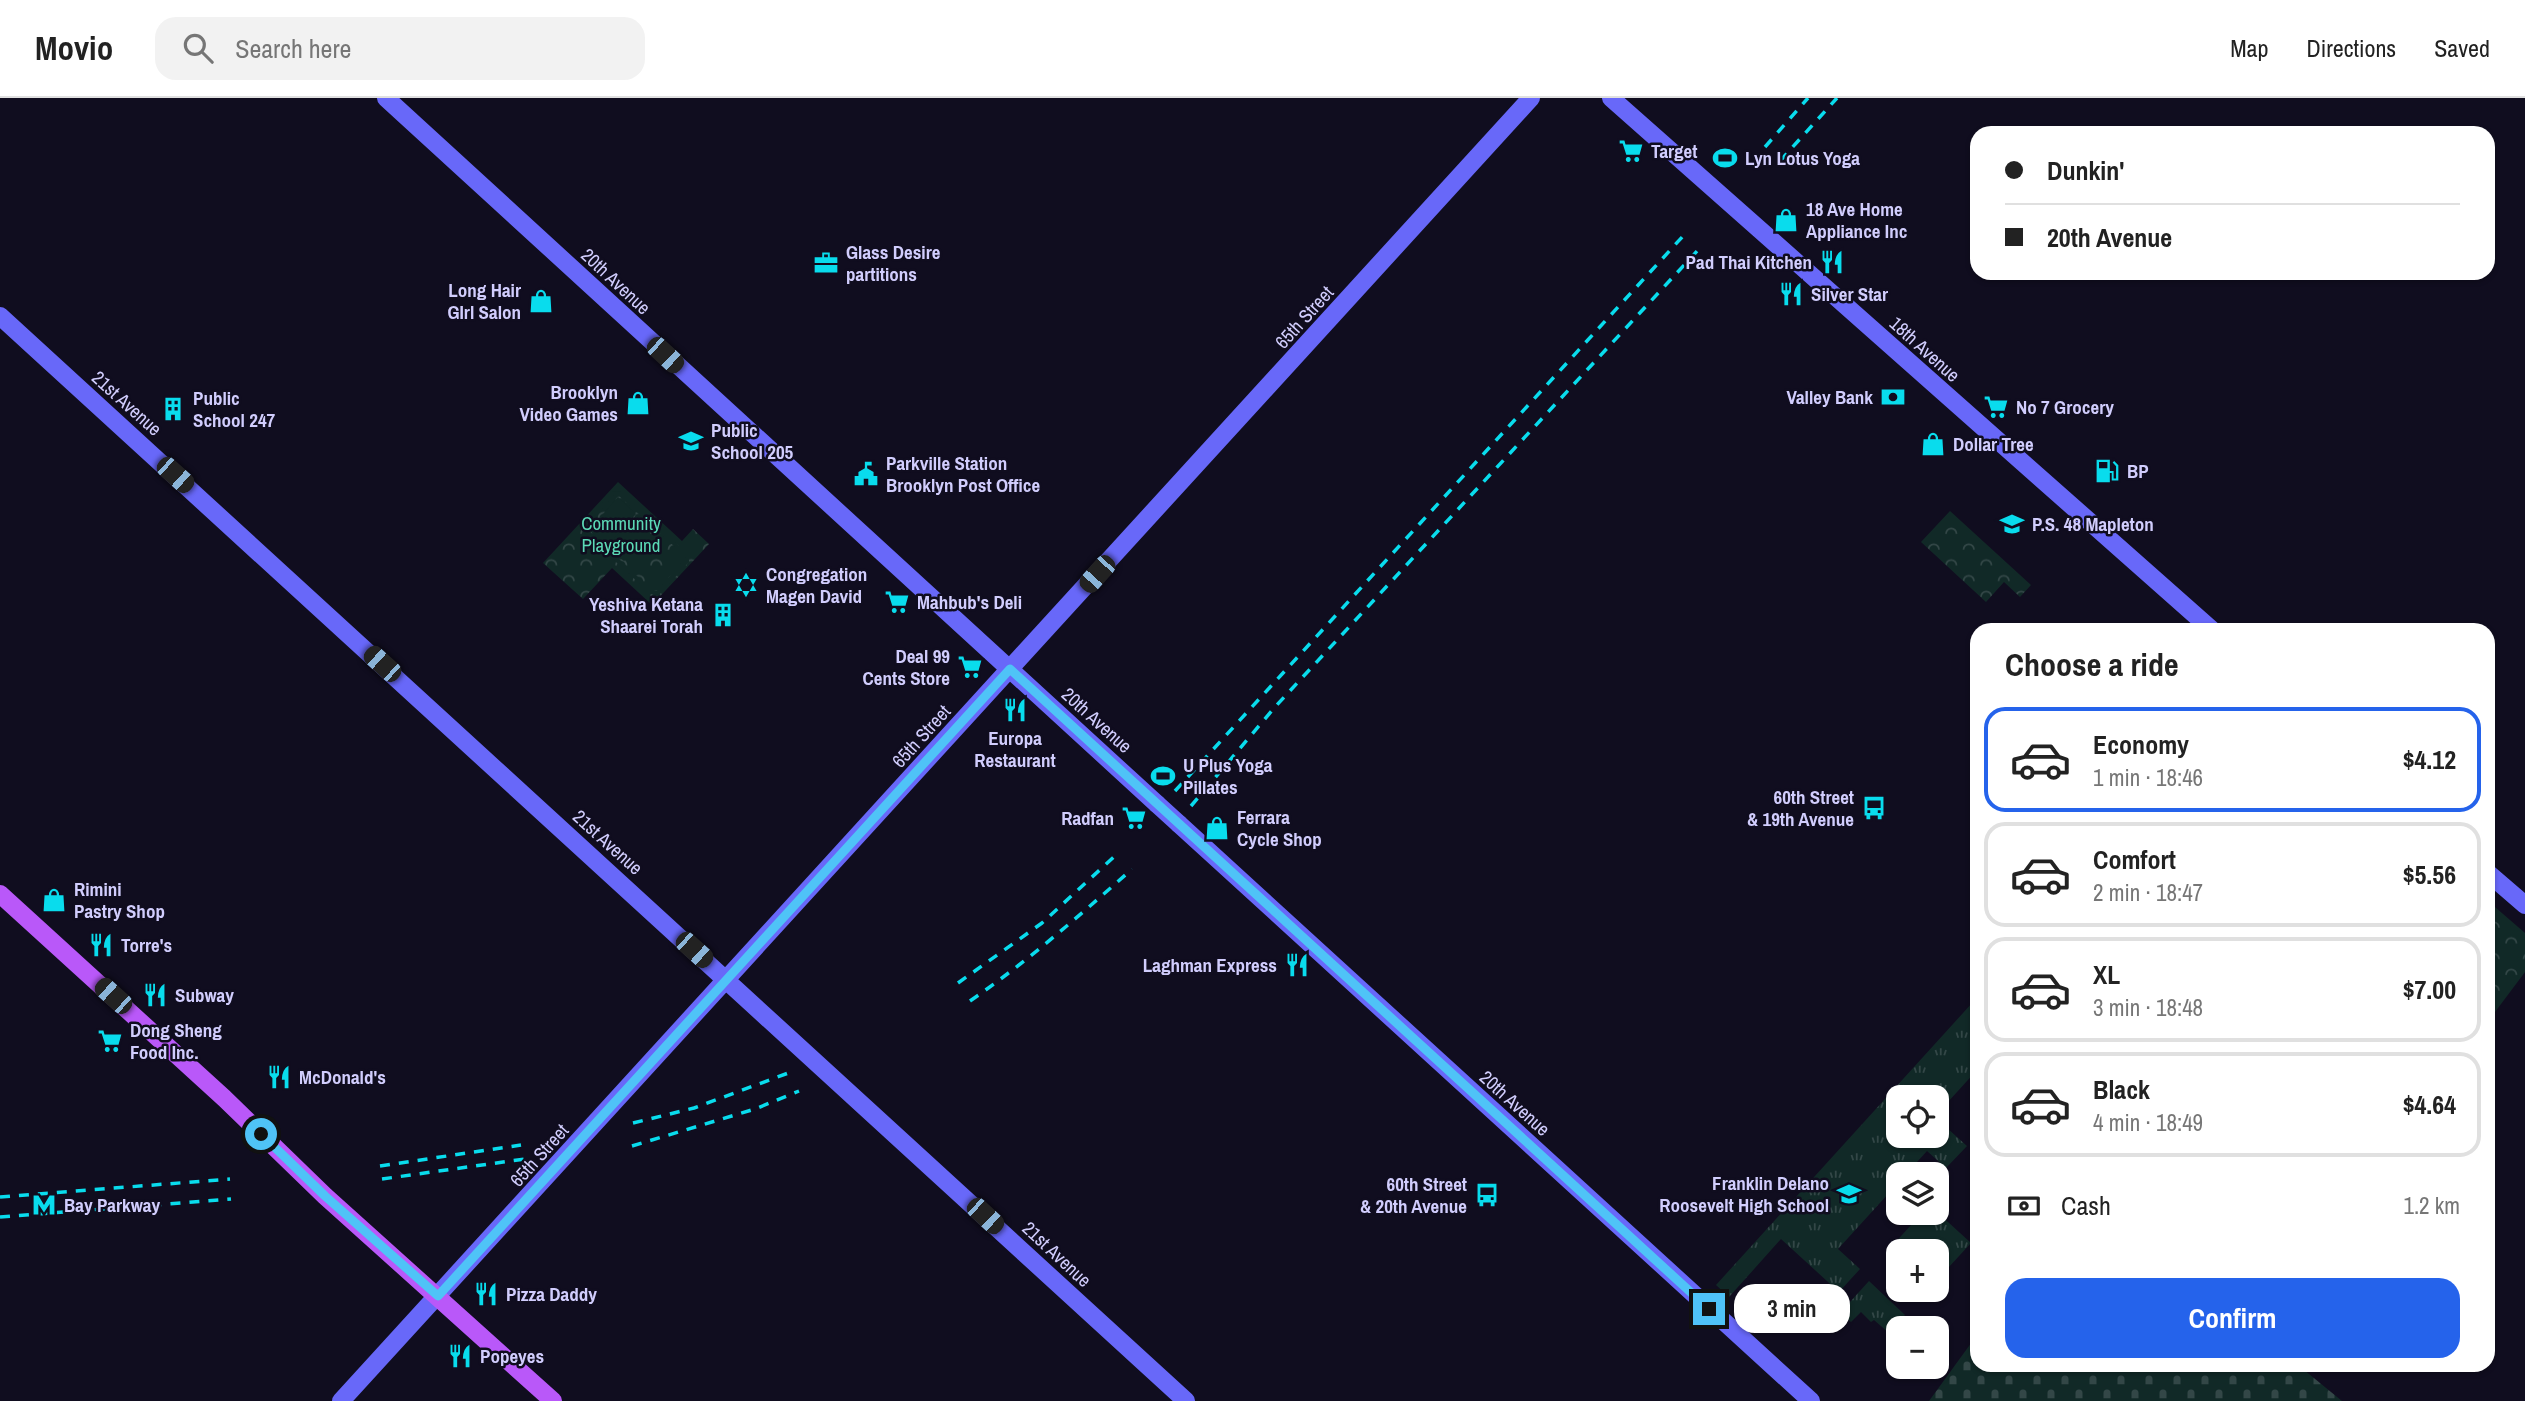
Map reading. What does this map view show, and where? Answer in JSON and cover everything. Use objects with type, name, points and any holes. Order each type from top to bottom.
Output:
[{"type":"main road","points":[[0,894],[219,1093],[325,1196],[553,1401]]},
{"type":"street","name":"20th Avenue","points":[[386,98],[1811,1401]]},
{"type":"street","name":"65th Street","points":[[341,1401],[1531,98]]},
{"type":"street","name":"18th Avenue","points":[[1611,98],[2204,623]]},
{"type":"street","name":"21st Avenue","points":[[0,316],[1186,1401]]},
{"type":"street","points":[[2495,879],[2525,905]]},
{"type":"green space","name":"Community Playground","points":[[618,482],[682,541],[693,529],[709,544],[652,605],[612,568],[583,599],[543,563]]},
{"type":"green space","points":[[613,491],[621,492],[689,555],[689,562],[659,595],[651,594],[582,531],[583,524]],"holes":[[[614,495],[618,495],[686,557],[657,591],[653,591],[586,528]]]},
{"type":"green space","points":[[618,497],[636,514],[607,546],[589,530]]},
{"type":"green space","points":[[1950,511],[2031,585],[2020,597],[2004,582],[1986,602],[1921,542]]},
{"type":"green space","points":[[637,515],[653,529],[624,561],[608,547]]},
{"type":"green space","points":[[2495,907],[2525,933],[2525,972],[2495,1012]]},
{"type":"green space","points":[[1970,1005],[1970,1078],[1949,1101],[1949,1085],[1898,1085]]},
{"type":"green space","points":[[1886,1098],[1886,1148],[1949,1148],[1949,1130],[1967,1146],[1949,1165],[1949,1162],[1939,1162],[1927,1151],[1917,1162],[1886,1162],[1886,1196],[1838,1249],[1860,1269],[1839,1292],[1781,1239],[1729,1297],[1716,1285]]},
{"type":"green space","points":[[1949,1223],[1970,1244],[1949,1267],[1949,1239],[1898,1239],[1911,1225]]},
{"type":"green space","points":[[1869,1281],[1886,1297],[1886,1302],[1891,1302],[1905,1315],[1886,1316],[1886,1330],[1874,1320],[1871,1322],[1861,1312],[1851,1322],[1840,1313]]},
{"type":"green space","points":[[1970,1345],[1970,1372],[2307,1372],[2342,1401],[1929,1401],[1945,1379],[1949,1379],[1949,1374]]},
{"type":"railway","points":[[1765,147],[1808,98]]},
{"type":"railway","points":[[1780,161],[1837,98]]},
{"type":"railway","points":[[1175,791],[1684,235]]},
{"type":"railway","points":[[1191,806],[1275,707],[1699,249]]},
{"type":"railway","points":[[958,983],[1042,923],[1117,854]]},
{"type":"railway","points":[[970,1001],[1033,954],[1132,869]]},
{"type":"railway","points":[[633,1123],[694,1108],[791,1072]]},
{"type":"railway","points":[[632,1146],[755,1109],[799,1091]]},
{"type":"railway","points":[[380,1166],[521,1145]]},
{"type":"railway","points":[[382,1179],[525,1159]]},
{"type":"railway","points":[[0,1197],[230,1179]]},
{"type":"railway","points":[[0,1217],[231,1199]]},
{"type":"place","name":"Target","points":[[1631,151]]},
{"type":"place","name":"Lyn Lotus Yoga","points":[[1725,158]]},
{"type":"place","name":"18 Ave Home Appliance Inc","points":[[1786,220]]},
{"type":"place","name":"Pad Thai Kitchen","points":[[1832,262]]},
{"type":"place","name":"Glass Desire partitions","points":[[826,263]]},
{"type":"place","name":"Silver Star","points":[[1791,294]]},
{"type":"place","name":"Long Hair GIrl Salon","points":[[541,301]]},
{"type":"place","name":"Valley Bank","points":[[1893,397]]},
{"type":"place","name":"Brooklyn Video Games","points":[[638,403]]},
{"type":"place","name":"No 7 Grocery","points":[[1996,407]]},
{"type":"place","name":"Public School 247","points":[[173,409]]},
{"type":"place","name":"Public School 205","points":[[691,441]]},
{"type":"place","name":"Dollar Tree","points":[[1933,444]]},
{"type":"place","name":"BP","points":[[2107,471]]},
{"type":"place","name":"Parkville Station Brooklyn Post Office","points":[[866,474]]},
{"type":"place","name":"P.S. 48 Mapleton","points":[[2012,524]]},
{"type":"place","name":"Congregation Magen David","points":[[746,585]]},
{"type":"place","name":"Mahbub's Deli","points":[[897,602]]},
{"type":"place","name":"Yeshiva Ketana Shaarei Torah","points":[[723,615]]},
{"type":"place","name":"Deal 99 Cents Store","points":[[970,667]]},
{"type":"place","name":"Europa Restaurant","points":[[1015,710]]},
{"type":"place","name":"U Plus Yoga Pillates","points":[[1163,776]]},
{"type":"place","name":"60th Street & 19th Avenue","points":[[1874,808]]},
{"type":"place","name":"Radfan","points":[[1134,818]]},
{"type":"place","name":"Ferrara Cycle Shop","points":[[1217,828]]},
{"type":"place","name":"Rimini Pastry Shop","points":[[54,900]]},
{"type":"place","name":"Torre's","points":[[101,945]]},
{"type":"place","name":"Laghman Express","points":[[1297,965]]},
{"type":"place","name":"Subway","points":[[155,995]]},
{"type":"place","name":"Dong Sheng Food Inc.","points":[[110,1041]]},
{"type":"place","name":"McDonald's","points":[[279,1077]]},
{"type":"place","name":"Franklin Delano Roosevelt High School","points":[[1849,1194]]},
{"type":"place","name":"60th Street & 20th Avenue","points":[[1487,1195]]},
{"type":"place","name":"Bay Parkway","points":[[44,1205]]},
{"type":"place","name":"Pizza Daddy","points":[[486,1294]]},
{"type":"place","name":"Popeyes","points":[[460,1356]]},
{"type":"route","points":[[261,1134],[325,1196],[438,1296],[1010,669],[1709,1309]]}]
